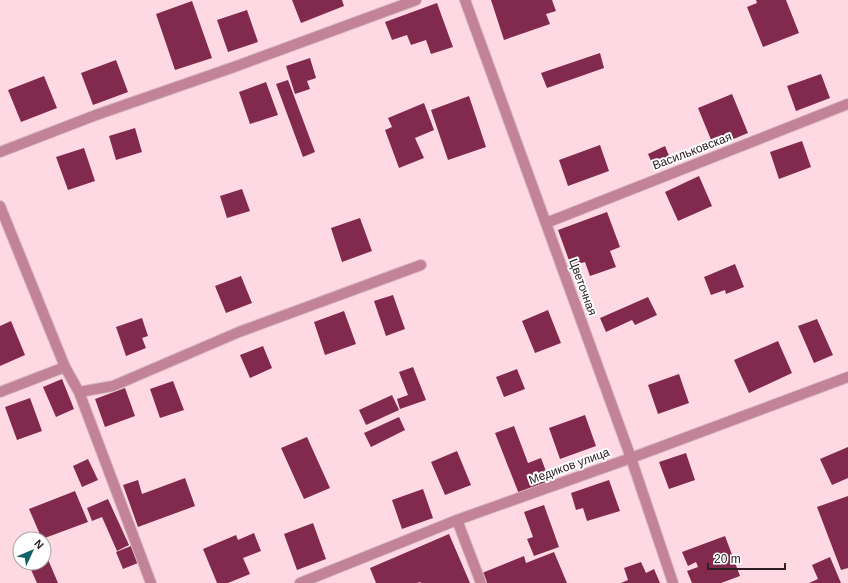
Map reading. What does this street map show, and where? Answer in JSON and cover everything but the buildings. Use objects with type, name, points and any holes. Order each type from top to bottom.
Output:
[{"type":"street","points":[[0,152],[96,115],[234,67],[416,0]]},
{"type":"street","name":"Цветочная","points":[[465,0],[631,458],[673,583]]},
{"type":"street","name":"Васильковская","points":[[546,223],[848,104]]},
{"type":"street","points":[[0,206],[65,367],[80,392],[151,583]]},
{"type":"street","points":[[80,392],[112,386],[239,332],[421,265]]},
{"type":"street","points":[[0,392],[65,367]]},
{"type":"street","name":"Медиков улица","points":[[300,583],[457,520],[631,458],[848,377]]},
{"type":"street","points":[[457,520],[481,583]]}]
